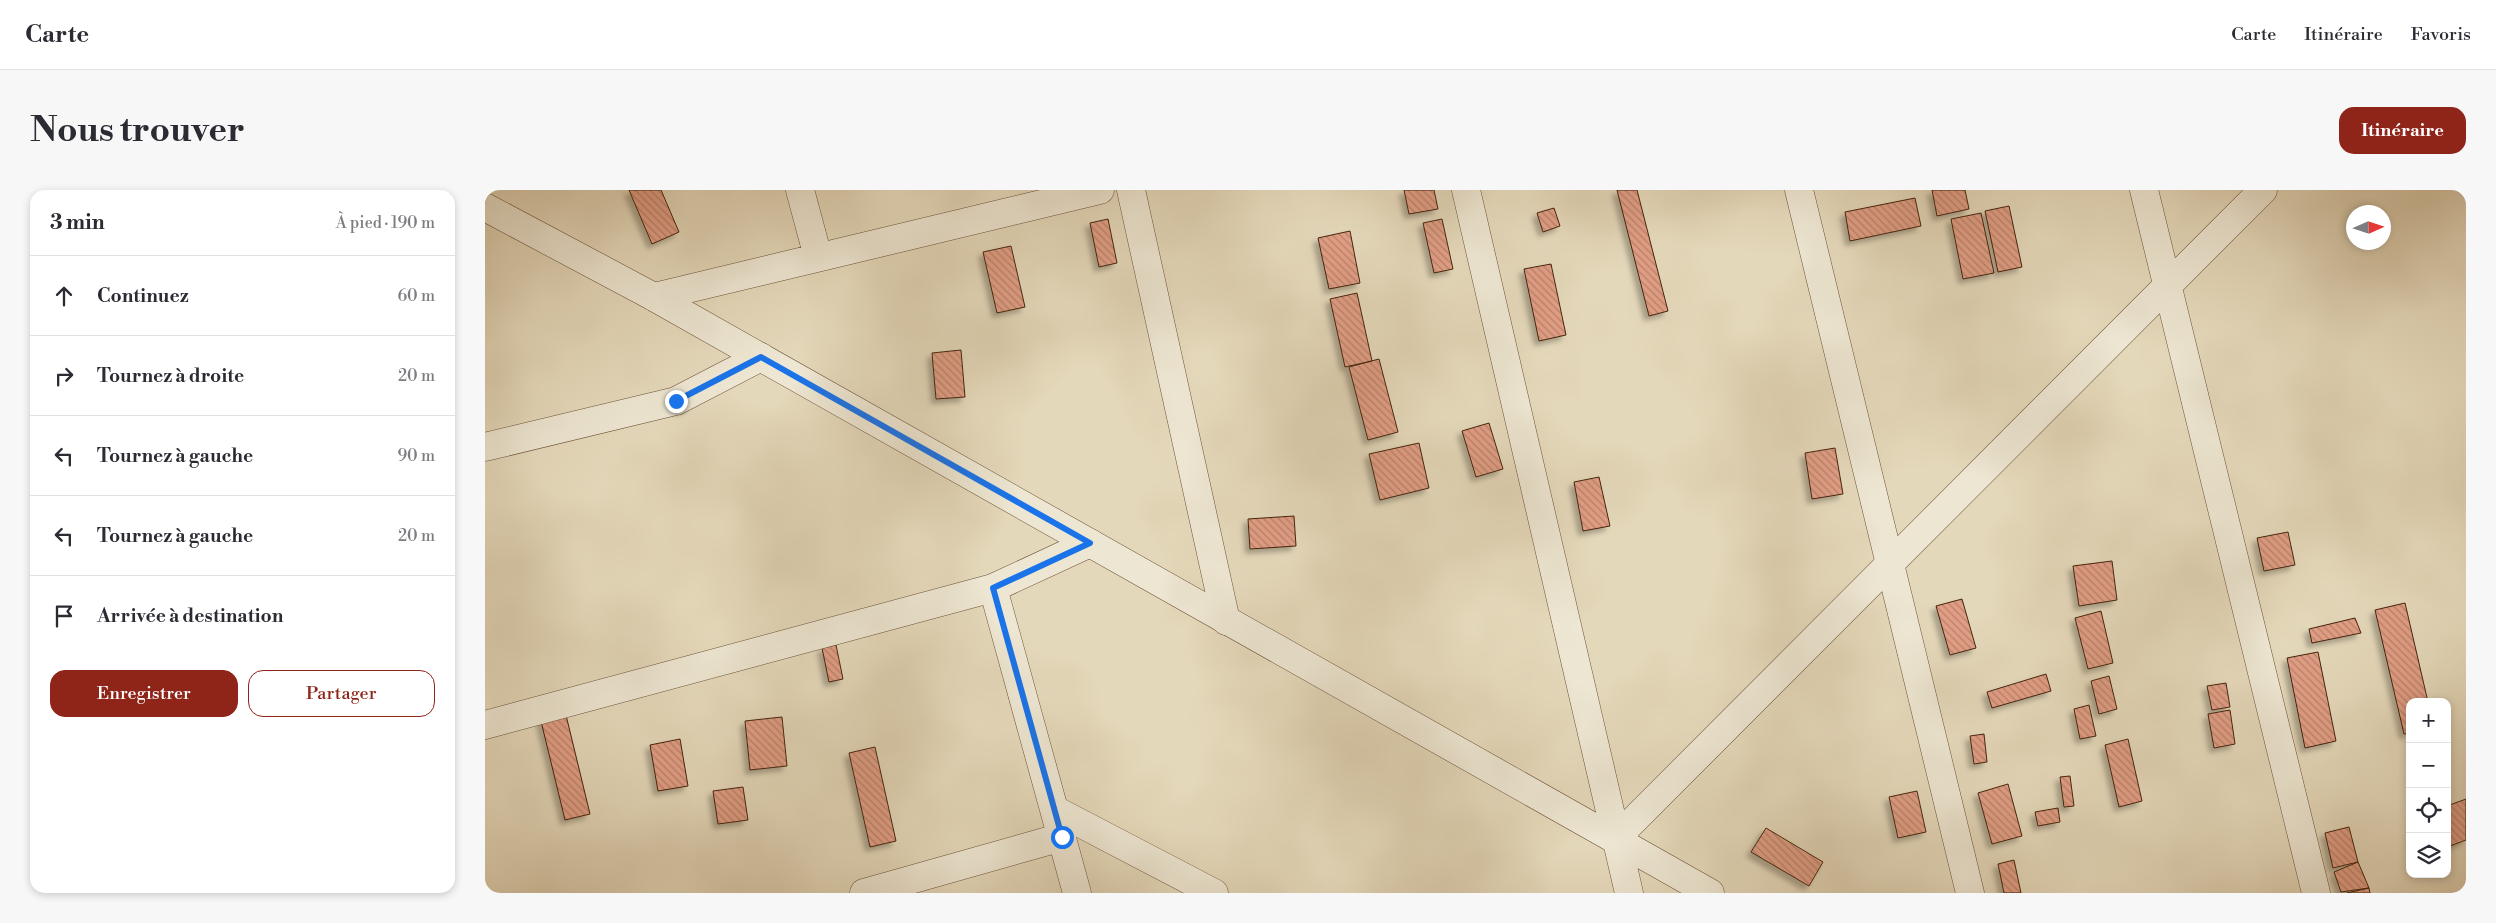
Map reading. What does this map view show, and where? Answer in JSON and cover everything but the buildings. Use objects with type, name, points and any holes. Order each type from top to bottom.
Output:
[{"type":"street","points":[[800,190],[818,257]]},
{"type":"street","points":[[654,296],[1100,190]]},
{"type":"street","points":[[1131,190],[1226,621]]},
{"type":"street","points":[[1466,190],[1629,893]]},
{"type":"street","points":[[1799,190],[1970,893]]},
{"type":"street","points":[[2144,190],[2316,893]]},
{"type":"street","points":[[1615,839],[2263,190]]},
{"type":"street","points":[[485,207],[654,296],[1710,893]]},
{"type":"street","points":[[485,446],[676,401],[761,357]]},
{"type":"street","points":[[485,725],[993,588],[1090,543]]},
{"type":"street","points":[[993,588],[1077,893]]},
{"type":"street","points":[[1055,810],[1214,893]]},
{"type":"street","points":[[864,893],[1062,837]]},
{"type":"route","points":[[676,401],[761,357],[1090,543],[993,588],[1062,837]]}]
